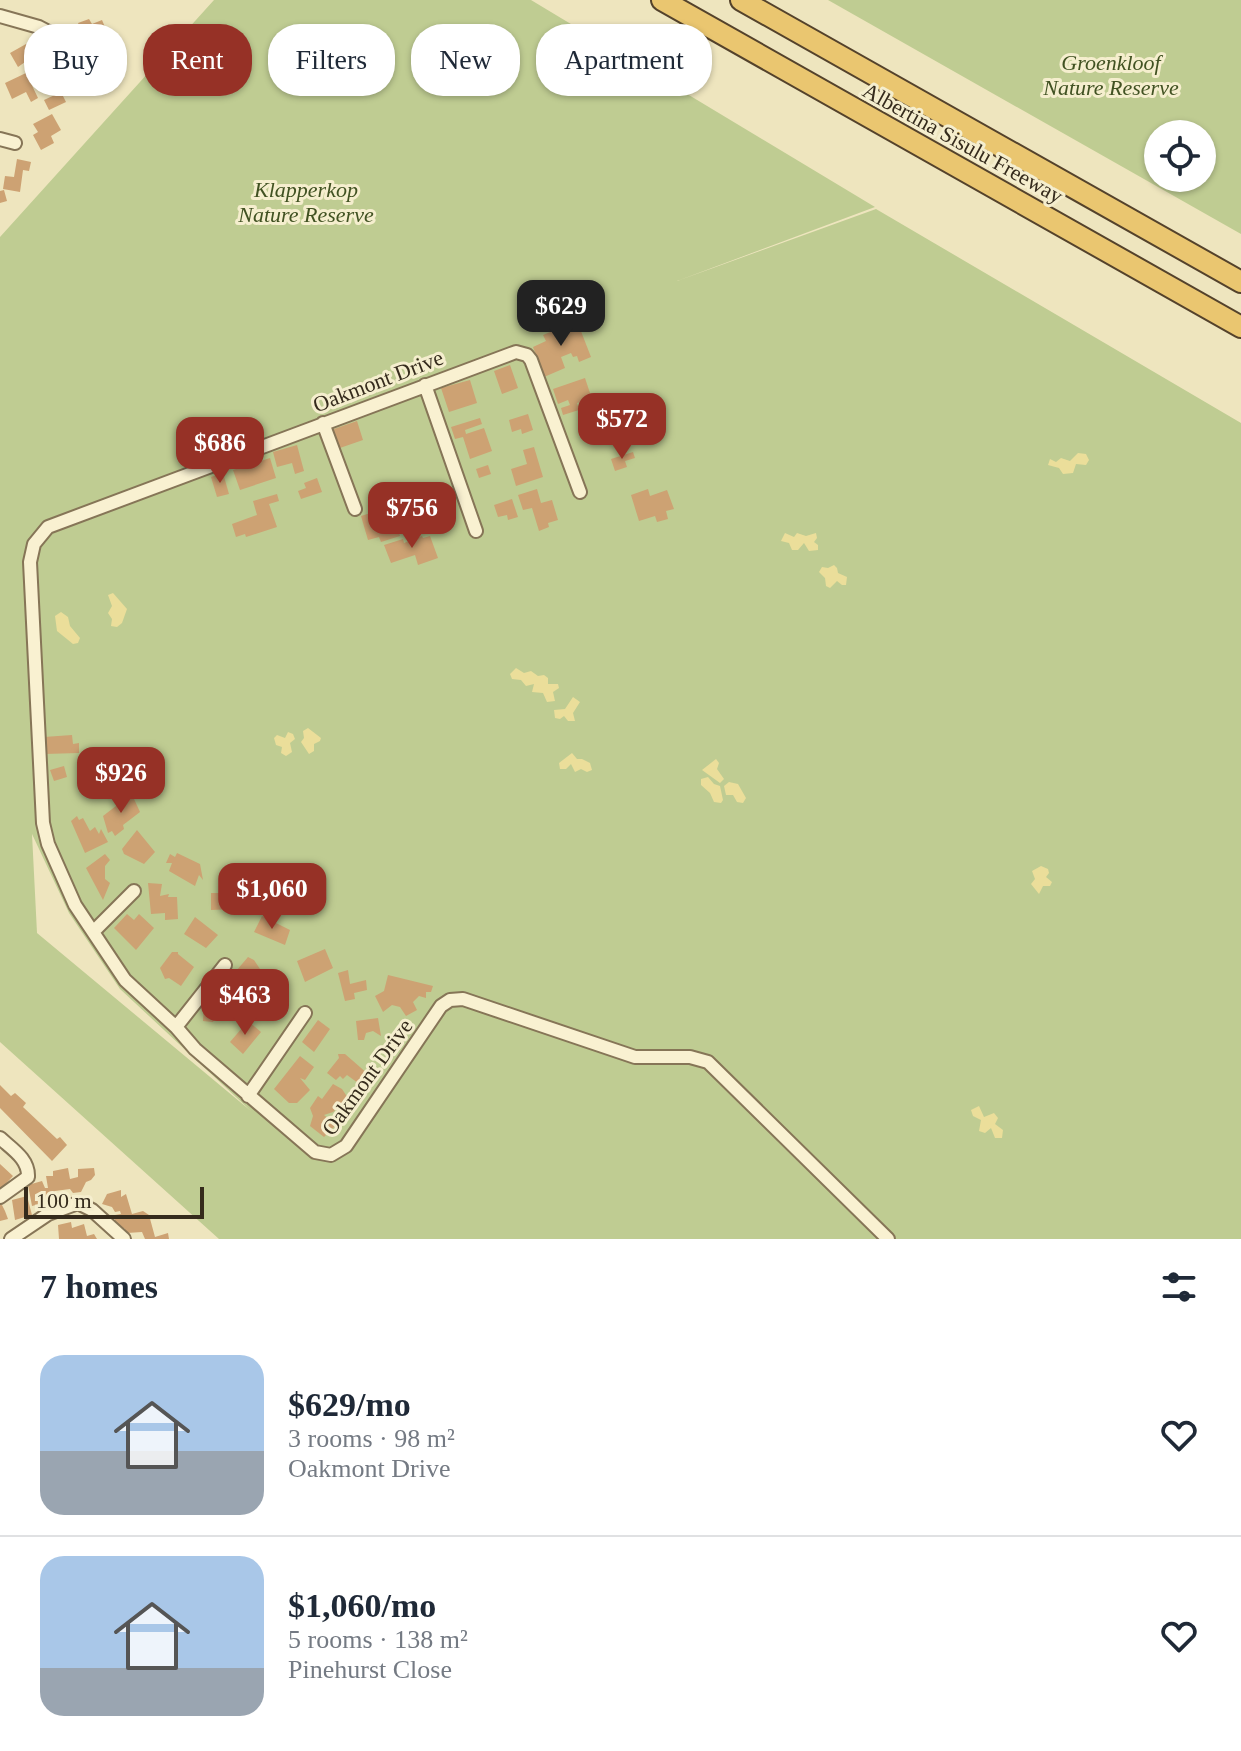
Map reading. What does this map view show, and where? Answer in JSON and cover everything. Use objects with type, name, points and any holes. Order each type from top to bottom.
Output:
[{"type":"highway","name":"Albertina Sisulu Freeway","points":[[662,0],[1241,327]]},
{"type":"highway","name":"Albertina Sisulu Freeway","points":[[741,0],[1241,282]]},
{"type":"street","points":[[0,16],[28,24]]},
{"type":"street","points":[[0,139],[15,143]]},
{"type":"street","name":"Oakmont Drive","points":[[580,492],[532,364],[527,355],[519,352],[57,522],[42,531],[34,544],[30,562],[43,823],[48,844],[75,905],[125,980],[195,1049],[315,1152],[336,1154],[346,1146],[441,1006],[450,1000],[463,999],[635,1057],[690,1057],[708,1062],[888,1239]]},
{"type":"street","points":[[425,385],[476,531]]},
{"type":"street","points":[[323,423],[355,509]]},
{"type":"street","points":[[93,932],[134,891]]},
{"type":"street","points":[[176,1027],[225,965]]},
{"type":"street","points":[[248,1096],[305,1013]]},
{"type":"street","points":[[0,1138],[29,1168],[28,1177],[0,1197]]},
{"type":"street","points":[[11,1239],[48,1214],[78,1203],[92,1210],[124,1239]]},
{"type":"green space","name":"Klapperkop Nature Reserve","points":[[214,0],[531,0],[571,24],[536,24],[536,96],[691,96],[875,207],[677,281],[876,209],[1241,423],[1241,1239],[219,1239],[0,1042],[0,237],[143,79],[143,96],[252,96],[252,24],[192,24]],"holes":[[[32,834],[69,913],[120,989],[251,1111],[37,933]]]},
{"type":"green space","name":"Groenkloof Nature Reserve","points":[[828,0],[1241,0],[1241,234],[1167,192],[1216,192],[1216,120],[1144,120],[1144,179]]},
{"type":"sand","points":[[1078,453],[1086,454],[1089,460],[1086,465],[1076,464],[1073,473],[1063,474],[1059,468],[1048,465],[1050,459],[1070,461]]},
{"type":"sand","points":[[785,533],[794,537],[797,533],[806,536],[816,533],[814,542],[818,550],[809,551],[804,543],[798,550],[792,550],[789,543],[781,541]]},
{"type":"sand","points":[[834,565],[838,573],[847,577],[846,585],[837,581],[830,588],[819,572],[822,567]]},
{"type":"sand","points":[[113,593],[127,609],[122,623],[117,627],[111,626],[112,619],[108,613],[112,606],[108,595]]},
{"type":"sand","points":[[61,612],[68,617],[70,626],[80,638],[78,643],[73,644],[57,631],[55,616]]},
{"type":"sand","points":[[516,668],[524,673],[531,671],[538,676],[544,675],[548,678],[548,684],[558,684],[559,688],[553,692],[555,701],[547,702],[543,693],[532,692],[534,684],[526,686],[521,680],[512,679],[510,674]]},
{"type":"sand","points":[[573,697],[580,702],[573,713],[575,721],[568,721],[564,716],[555,718],[554,710],[565,709]]},
{"type":"sand","points":[[308,728],[321,738],[309,754],[301,742],[303,731]]},
{"type":"sand","points":[[288,732],[295,739],[290,743],[292,752],[286,756],[281,753],[282,747],[276,745],[274,738],[277,735],[285,738]]},
{"type":"sand","points":[[572,753],[577,759],[590,763],[592,770],[575,772],[571,764],[566,769],[560,769],[559,763]]},
{"type":"sand","points":[[716,759],[719,763],[717,769],[724,779],[720,783],[702,770]]},
{"type":"sand","points":[[708,777],[720,786],[721,803],[714,802],[701,785],[701,779]]},
{"type":"sand","points":[[729,782],[738,784],[746,798],[743,803],[737,802],[733,795],[726,795],[724,786]]},
{"type":"sand","points":[[1041,866],[1048,869],[1046,877],[1052,882],[1050,886],[1043,886],[1039,894],[1031,884],[1035,879],[1032,871]]},
{"type":"sand","points":[[979,1106],[984,1117],[994,1113],[998,1118],[995,1124],[1003,1130],[1002,1138],[995,1138],[991,1128],[985,1133],[979,1131],[981,1120],[973,1116],[971,1110]]},
{"type":"building","points":[[89,19],[92,24],[78,24]]},
{"type":"building","points":[[24,45],[24,63],[18,67],[10,53]]},
{"type":"building","points":[[24,74],[24,93],[12,99],[5,83]]},
{"type":"building","points":[[63,96],[66,102],[49,110],[44,100]]},
{"type":"building","points":[[52,114],[61,130],[51,136],[54,143],[41,150],[33,135],[38,132],[33,124]]},
{"type":"building","points":[[17,159],[31,162],[29,171],[23,170],[20,192],[3,189],[5,176],[14,177]]},
{"type":"building","points":[[4,190],[7,201],[0,203],[0,191]]},
{"type":"building","points":[[577,321],[591,357],[579,362],[577,356],[573,357],[571,353],[561,357],[565,368],[544,377],[533,347],[546,341],[543,335]]},
{"type":"building","points":[[510,365],[518,388],[502,394],[494,371]]},
{"type":"building","points":[[585,378],[592,399],[598,397],[601,405],[587,410],[584,401],[577,403],[579,410],[563,415],[561,408],[570,405],[568,400],[558,404],[553,389]]},
{"type":"building","points":[[470,380],[477,403],[449,412],[441,388]]},
{"type":"building","points":[[528,414],[533,430],[522,434],[521,429],[512,432],[509,420]]},
{"type":"building","points":[[480,418],[482,424],[465,430],[466,434],[484,428],[492,451],[470,459],[463,437],[455,439],[451,427]]},
{"type":"building","points":[[357,421],[363,440],[337,449],[331,430]]},
{"type":"building","points":[[297,445],[304,471],[295,474],[292,463],[277,467],[273,452]]},
{"type":"building","points":[[534,447],[543,477],[516,486],[511,469],[527,464],[523,450]]},
{"type":"building","points":[[633,452],[635,458],[625,461],[627,467],[615,471],[611,459]]},
{"type":"building","points":[[270,458],[276,478],[240,490],[233,470]]},
{"type":"building","points":[[488,465],[491,474],[479,478],[476,469]]},
{"type":"building","points":[[223,473],[229,494],[217,497],[211,477]]},
{"type":"building","points":[[317,478],[322,492],[301,499],[298,491],[306,488],[304,483]]},
{"type":"building","points":[[430,483],[433,494],[406,502],[403,490]]},
{"type":"building","points":[[537,489],[541,503],[552,500],[558,520],[548,523],[549,527],[539,531],[532,508],[523,510],[518,495]]},
{"type":"building","points":[[648,489],[650,496],[667,490],[674,509],[666,511],[668,519],[657,522],[655,516],[639,521],[631,495]]},
{"type":"building","points":[[277,494],[279,501],[269,504],[277,527],[236,537],[232,524],[257,515],[253,501]]},
{"type":"building","points":[[512,499],[518,517],[508,520],[507,515],[498,517],[494,505]]},
{"type":"building","points":[[383,509],[386,518],[393,515],[400,536],[381,542],[379,537],[368,540],[361,516]]},
{"type":"building","points":[[430,536],[438,558],[418,565],[415,555],[391,563],[384,545],[403,539],[404,543]]},
{"type":"building","points":[[72,735],[73,744],[79,743],[79,753],[45,754],[44,737]]},
{"type":"building","points":[[64,766],[67,777],[54,781],[50,770]]},
{"type":"building","points":[[129,796],[134,799],[140,812],[115,836],[112,831],[108,833],[103,816]]},
{"type":"building","points":[[77,816],[79,820],[83,818],[90,831],[95,827],[99,834],[101,829],[108,842],[85,853],[71,821]]},
{"type":"building","points":[[137,830],[155,852],[144,864],[124,854],[122,849]]},
{"type":"building","points":[[177,853],[200,864],[203,880],[199,875],[195,886],[169,871],[172,863],[166,863],[170,854],[175,857]]},
{"type":"building","points":[[105,854],[110,860],[105,866],[105,879],[110,883],[103,900],[86,868]]},
{"type":"building","points":[[148,883],[162,884],[160,896],[169,894],[168,897],[177,897],[178,919],[165,920],[165,913],[151,914]]},
{"type":"building","points":[[211,893],[238,893],[238,909],[211,910]]},
{"type":"building","points":[[127,914],[134,920],[139,914],[154,928],[136,950],[114,928]]},
{"type":"building","points":[[262,916],[290,930],[285,945],[254,932]]},
{"type":"building","points":[[195,917],[218,935],[206,948],[184,934]]},
{"type":"building","points":[[325,949],[333,968],[305,982],[297,961]]},
{"type":"building","points":[[172,952],[178,952],[194,967],[181,986],[169,978],[165,979],[160,968]]},
{"type":"building","points":[[248,957],[260,969],[246,989],[231,977]]},
{"type":"building","points":[[348,970],[350,984],[366,980],[367,990],[354,993],[355,999],[345,1001],[338,973]]},
{"type":"building","points":[[388,975],[433,986],[431,992],[426,992],[426,998],[419,996],[413,1002],[417,1010],[406,1016],[400,1007],[392,1005],[383,1012],[375,996],[384,991]]},
{"type":"building","points":[[283,992],[287,1007],[267,1013],[264,997]]},
{"type":"building","points":[[217,1002],[218,1005],[230,1002],[230,1015],[217,1015],[213,1022],[203,1021],[204,1005]]},
{"type":"building","points":[[378,1018],[381,1036],[373,1031],[366,1033],[364,1040],[358,1040],[356,1021]]},
{"type":"building","points":[[318,1020],[330,1029],[314,1052],[302,1042]]},
{"type":"building","points":[[248,1021],[261,1032],[243,1054],[230,1042]]},
{"type":"building","points":[[338,1054],[345,1054],[368,1074],[358,1083],[347,1075],[336,1080],[327,1073],[339,1058]]},
{"type":"building","points":[[300,1056],[314,1067],[305,1080],[300,1078],[310,1090],[297,1103],[289,1103],[274,1089]]},
{"type":"building","points":[[333,1084],[342,1089],[348,1098],[333,1112],[324,1115],[336,1125],[324,1137],[310,1126],[313,1116],[310,1108],[318,1096],[322,1099]]},
{"type":"building","points":[[0,1085],[11,1096],[15,1093],[26,1103],[23,1107],[67,1145],[52,1161],[0,1108]]},
{"type":"building","points":[[0,1164],[13,1176],[0,1190]]},
{"type":"building","points":[[68,1168],[70,1179],[78,1177],[78,1169],[94,1168],[95,1175],[86,1182],[81,1192],[73,1193],[70,1189],[55,1191],[47,1202],[32,1206],[28,1185],[42,1181],[48,1188],[46,1176]]},
{"type":"building","points":[[121,1190],[121,1197],[126,1194],[132,1214],[143,1211],[149,1215],[155,1237],[168,1233],[169,1239],[145,1239],[142,1232],[127,1233],[124,1228],[115,1231],[115,1215],[121,1214],[120,1211],[115,1212],[112,1207],[102,1204],[107,1194]]},
{"type":"building","points":[[27,1196],[32,1215],[15,1220],[12,1200]]},
{"type":"building","points":[[0,1201],[8,1219],[0,1221]]},
{"type":"building","points":[[71,1222],[72,1228],[84,1224],[87,1236],[94,1234],[97,1239],[59,1239],[58,1225]]}]
